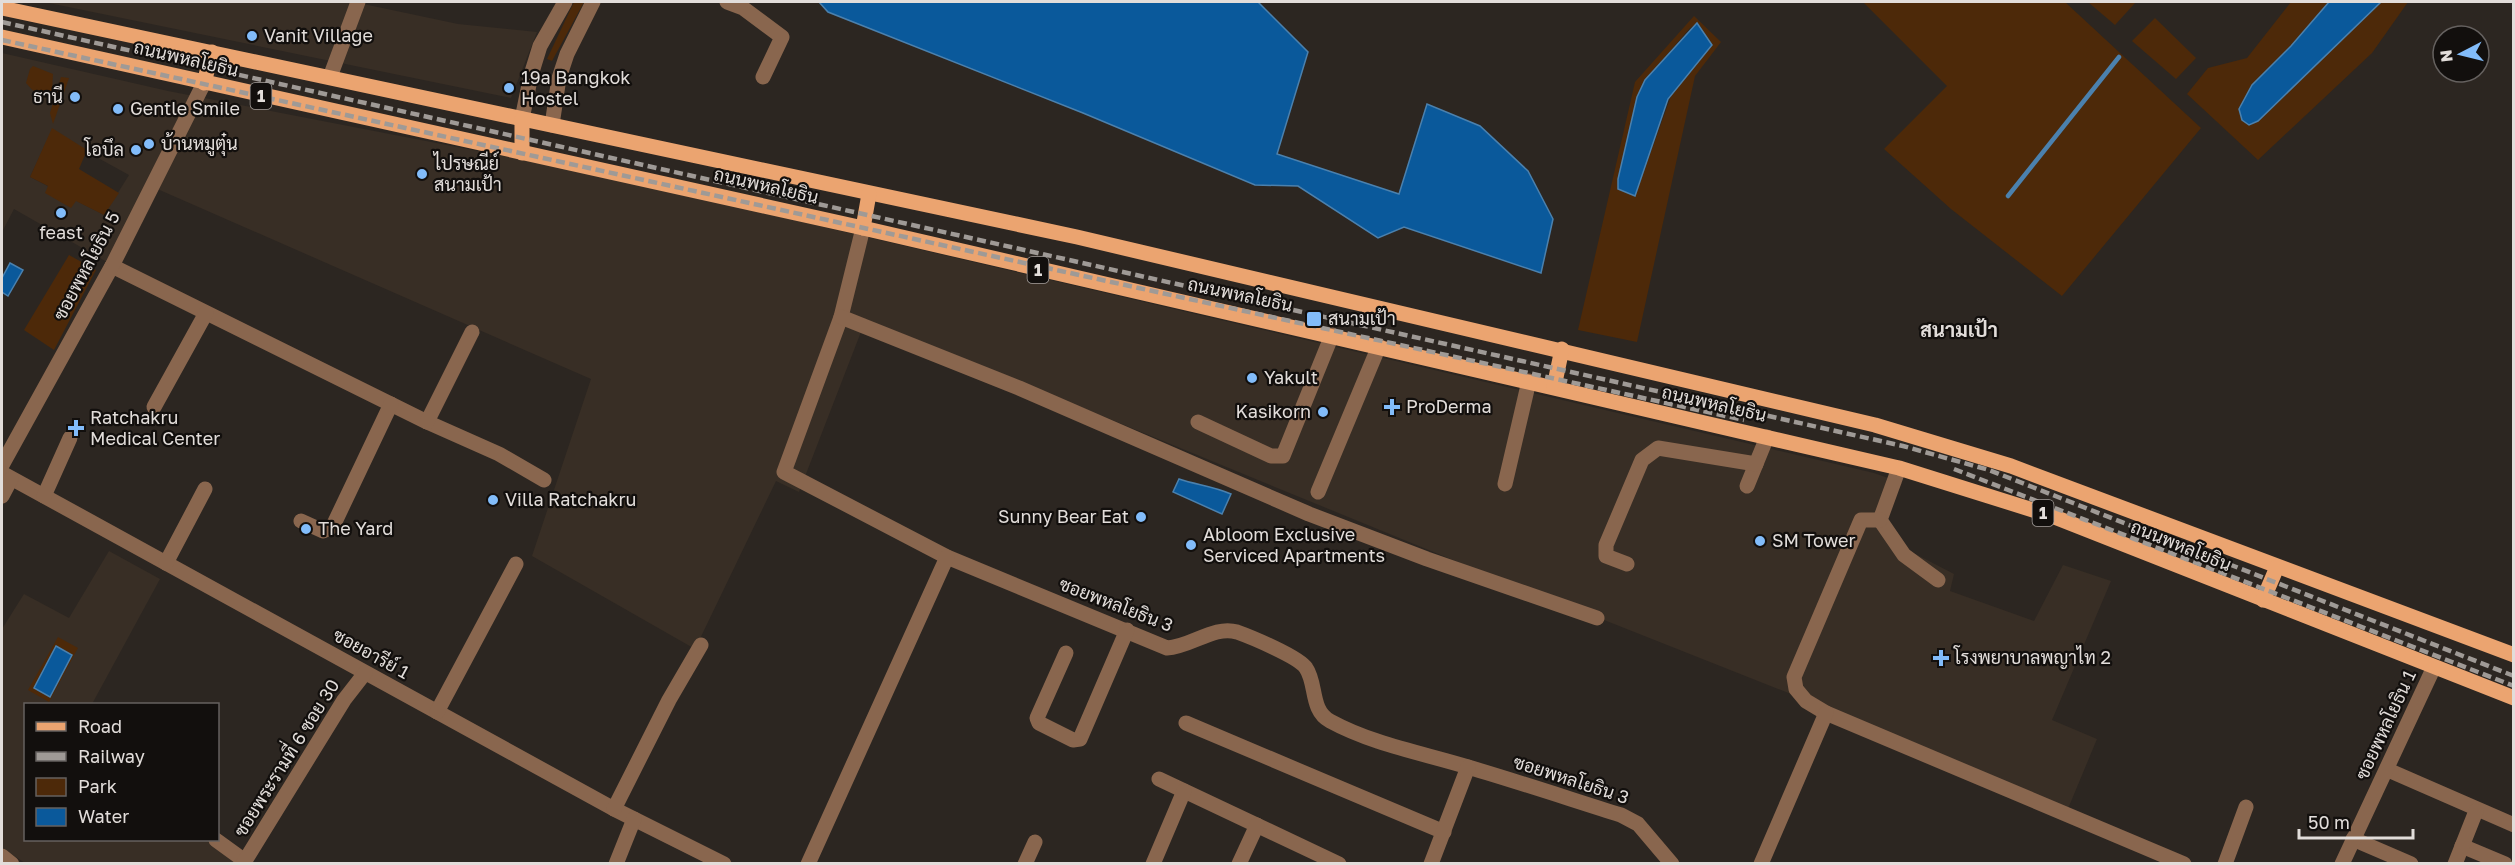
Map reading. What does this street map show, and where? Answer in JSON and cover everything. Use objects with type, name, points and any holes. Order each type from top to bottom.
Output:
[{"type":"main road","name":"ถนนพหลโยธิน","points":[[2,8],[1077,237],[1875,424],[1960,449],[2514,655]]},
{"type":"main road","name":"ถนนพหลโยธิน","points":[[2,37],[863,228],[1899,468],[2052,516],[2514,698]]},
{"type":"main road","points":[[204,83],[212,52]]},
{"type":"main road","points":[[522,119],[522,153]]},
{"type":"main road","points":[[863,228],[869,194]]},
{"type":"main road","points":[[1554,387],[1562,349]]},
{"type":"main road","points":[[2263,600],[2277,567]]},
{"type":"street","points":[[330,77],[357,2]]},
{"type":"street","points":[[522,119],[540,46],[565,2]]},
{"type":"street","points":[[552,125],[559,78],[567,54],[593,2]]},
{"type":"street","points":[[727,2],[743,8],[782,37],[764,77]]},
{"type":"street","name":"ซอยพหลโยธิน 5","points":[[2,465],[111,266],[204,83]]},
{"type":"street","name":"ซอยพหลโยธิน 3","points":[[863,228],[841,317],[784,472],[947,557],[1167,648],[1179,648],[1225,631],[1236,632],[1296,660],[1306,668],[1321,714],[1328,720],[1379,742],[1621,815],[1638,824],[1672,864]]},
{"type":"street","points":[[111,266],[391,405],[499,454],[544,480]]},
{"type":"street","points":[[154,407],[206,313]]},
{"type":"street","points":[[841,317],[1019,388],[1309,514],[1427,559],[1597,618]]},
{"type":"street","points":[[427,422],[472,332]]},
{"type":"street","points":[[1198,422],[1271,456],[1283,456],[1332,335]]},
{"type":"street","points":[[1318,492],[1379,346]]},
{"type":"street","points":[[1504,484],[1529,381]]},
{"type":"street","points":[[301,521],[323,531],[333,526],[391,405]]},
{"type":"street","points":[[1747,486],[1767,437]]},
{"type":"street","points":[[44,496],[70,438]]},
{"type":"street","points":[[1627,564],[1606,556],[1606,545],[1642,460],[1658,448],[1756,464]]},
{"type":"street","points":[[1880,520],[1899,468]]},
{"type":"street","points":[[2,496],[6,476]]},
{"type":"street","name":"ซอยอารีย์ 1","points":[[6,476],[634,819],[699,858],[724,864]]},
{"type":"street","points":[[166,563],[205,489]]},
{"type":"street","points":[[1880,520],[1861,520],[1794,678],[1796,689],[1806,701],[1826,713],[2184,864]]},
{"type":"street","points":[[1880,520],[1904,555],[1938,580]]},
{"type":"street","points":[[808,864],[947,557]]},
{"type":"street","points":[[437,711],[516,564]]},
{"type":"street","points":[[1066,653],[1038,718],[1039,723],[1074,740],[1080,739],[1127,630]]},
{"type":"street","points":[[614,809],[669,700],[701,645]]},
{"type":"street","name":"ซอยพหลโยธิน 1","points":[[2342,864],[2388,770],[2434,667]]},
{"type":"street","name":"ซอยพระรามที่ 6 ซอย 30","points":[[244,862],[344,700],[365,674]]},
{"type":"street","points":[[1761,864],[1826,713]]},
{"type":"street","points":[[1186,723],[1444,832]]},
{"type":"street","points":[[1431,864],[1468,767]]},
{"type":"street","points":[[2388,770],[2476,811],[2514,825]]},
{"type":"street","points":[[1159,779],[1257,825],[1316,859],[1339,864]]},
{"type":"street","points":[[1153,864],[1184,791]]},
{"type":"street","points":[[2225,864],[2247,807]]},
{"type":"street","points":[[2455,864],[2476,811]]},
{"type":"street","points":[[616,864],[634,819]]},
{"type":"street","points":[[1239,864],[1257,825]]},
{"type":"street","points":[[2353,839],[2411,864]]},
{"type":"street","points":[[217,841],[244,862]]},
{"type":"street","points":[[1025,864],[1035,842]]},
{"type":"street","points":[[2462,846],[2505,864]]},
{"type":"street","points":[[2,856],[12,864]]},
{"type":"shaded area","points":[[44,2],[354,2],[458,24],[537,32],[511,98]]},
{"type":"shaded area","points":[[2,53],[168,91],[606,176],[1874,473],[1902,483],[1886,515],[1902,547],[1954,574],[1950,591],[2034,621],[2063,565],[2111,581],[2052,720],[2097,739],[2065,816],[1791,694],[1470,567],[866,319],[799,492],[776,481],[695,649],[532,556],[591,379],[146,184],[107,262],[14,209],[2,232]],"holes":[[[51,132],[129,175],[104,215],[30,177]]]},
{"type":"shaded area","points":[[109,551],[160,579],[93,703],[24,703],[24,841],[208,841],[236,859],[234,863],[25,863],[2,848],[2,629],[24,594],[69,618]]},
{"type":"green space","points":[[574,2],[584,2],[552,61],[547,59]]},
{"type":"green space","points":[[1863,2],[2065,2],[2201,128],[2062,296],[1951,209],[1884,149],[1947,86]]},
{"type":"green space","points":[[2088,2],[2136,2],[2115,25]]},
{"type":"green space","points":[[2291,2],[2329,2],[2291,46],[2252,85],[2242,120],[2250,125],[2258,121],[2381,2],[2408,2],[2372,53],[2258,160],[2187,94],[2208,68],[2247,58]]},
{"type":"green space","points":[[1694,16],[1721,42],[1695,76],[1637,342],[1578,330],[1635,82]],"holes":[[[1697,24],[1635,196],[1645,80],[1690,28]]]},
{"type":"green space","points":[[2155,18],[2196,58],[2176,79],[2132,41]]},
{"type":"green space","points":[[33,66],[53,74],[52,91],[48,97],[33,91],[26,83]]},
{"type":"green space","points":[[61,77],[69,78],[53,124],[50,113]]},
{"type":"green space","points":[[52,128],[87,150],[79,169],[119,193],[104,215],[76,201],[71,208],[45,193],[48,186],[30,177]]},
{"type":"green space","points":[[69,255],[96,270],[54,350],[24,330]]},
{"type":"green space","points":[[58,637],[78,648],[49,702],[28,690]]},
{"type":"water","points":[[819,2],[1258,2],[1308,52],[1277,154],[1399,194],[1427,104],[1480,126],[1528,171],[1553,219],[1541,273],[1404,227],[1378,238],[1298,186],[1255,185],[1083,113],[828,12]]},
{"type":"water","points":[[2329,2],[2381,2],[2258,121],[2249,125],[2242,120],[2239,109],[2252,85],[2291,46]]},
{"type":"water","points":[[1697,23],[1712,45],[1668,99],[1635,196],[1618,189],[1618,179],[1637,97],[1645,80]]},
{"type":"water","points":[[10,263],[23,270],[8,296],[2,292],[2,278]]},
{"type":"water","points":[[1179,479],[1231,494],[1222,514],[1173,492]]},
{"type":"water","points":[[56,646],[72,655],[50,697],[34,688]]},
{"type":"waterway","points":[[2008,196],[2119,57]]},
{"type":"railway","points":[[2,22],[1903,446],[1989,470],[2514,676]]},
{"type":"railway","points":[[2,40],[1744,420]]},
{"type":"railway","points":[[1954,469],[2514,686]]},
{"type":"place","name":"Vanit Village","points":[[252,36]]},
{"type":"place","name":"19a Bangkok Hostel","points":[[509,88]]},
{"type":"place","name":"ธานี","points":[[75,97]]},
{"type":"place","name":"Gentle Smile","points":[[118,109]]},
{"type":"place","name":"บ้านหมูตุ๋น","points":[[149,144]]},
{"type":"place","name":"โอบึล","points":[[136,150]]},
{"type":"place","name":"ไปรษณีย์ สนามเป้า","points":[[422,174]]},
{"type":"place","name":"feast","points":[[61,213]]},
{"type":"place","name":"สนามเป้า","points":[[1314,319]]},
{"type":"place","name":"Yakult","points":[[1252,378]]},
{"type":"place","name":"ProDerma","points":[[1392,407]]},
{"type":"place","name":"Kasikorn","points":[[1323,412]]},
{"type":"place","name":"Ratchakru Medical Center","points":[[76,428]]},
{"type":"place","name":"Villa Ratchakru","points":[[493,500]]},
{"type":"place","name":"Sunny Bear Eat","points":[[1141,517]]},
{"type":"place","name":"The Yard","points":[[306,529]]},
{"type":"place","name":"SM Tower","points":[[1760,541]]},
{"type":"place","name":"Abloom Exclusive Serviced Apartments","points":[[1191,545]]},
{"type":"place","name":"โรงพยาบาลพญาไท 2","points":[[1941,658]]},
{"type":"district","name":"สนามเป้า","points":[[1959,330]]}]
